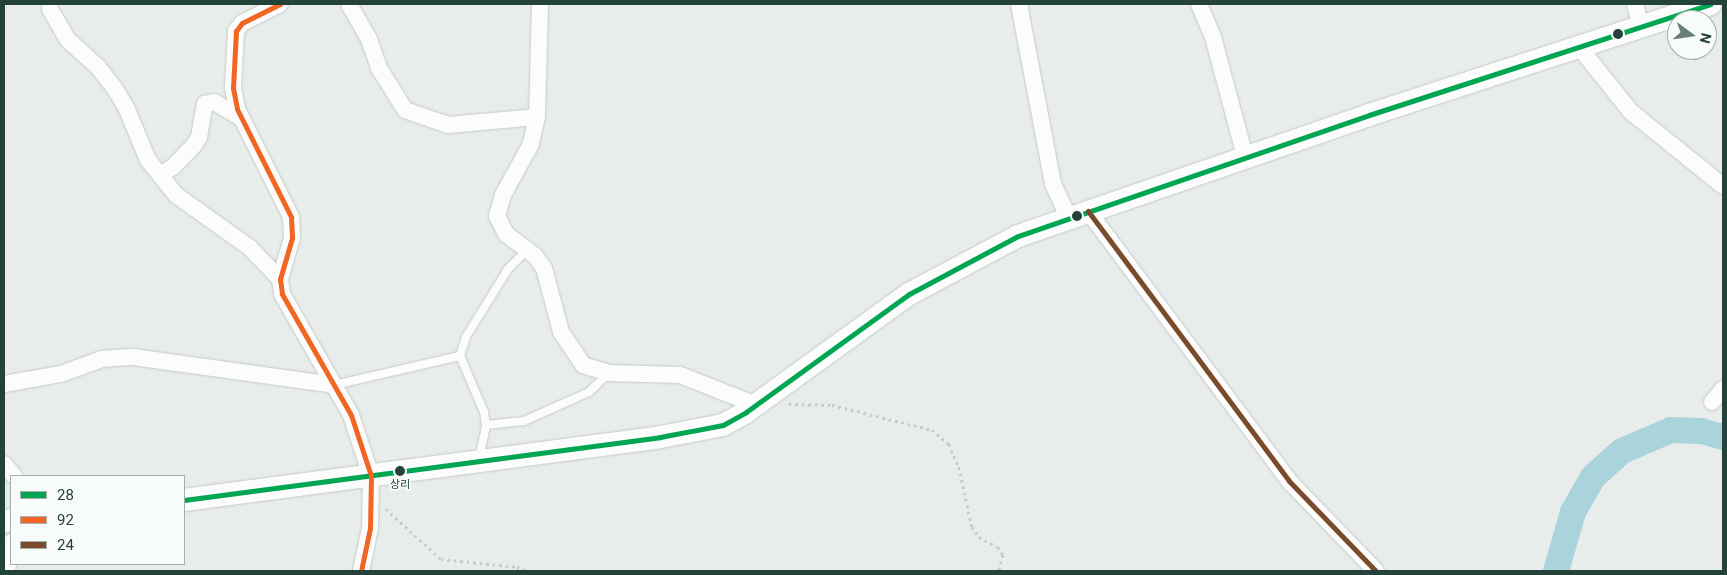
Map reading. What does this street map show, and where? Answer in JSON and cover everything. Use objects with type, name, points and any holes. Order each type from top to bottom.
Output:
[{"type":"main road","points":[[185,500],[660,437],[723,425],[756,405],[909,294],[1018,236],[1079,214],[1246,160],[1368,115],[1710,4]]},
{"type":"street","points":[[280,4],[242,23],[236,31],[233,88],[242,118],[292,217],[292,238],[280,279],[282,294],[351,415],[371,476],[370,528],[361,571]]},
{"type":"street","points":[[350,4],[370,38],[379,68],[404,110],[456,125],[503,118],[537,117]]},
{"type":"street","points":[[540,4],[537,117],[531,144],[503,194],[497,216],[506,234],[527,250],[544,268],[561,332],[583,365],[609,373],[680,375],[756,405]]},
{"type":"street","points":[[1019,4],[1053,184],[1079,214],[1290,481],[1376,571]]},
{"type":"street","points":[[1199,4],[1213,37],[1246,160]]},
{"type":"street","points":[[1635,4],[1640,27]]},
{"type":"street","points":[[50,9],[68,40],[98,67],[115,89],[126,107],[148,160],[176,195],[244,243],[280,279]]},
{"type":"street","points":[[1579,47],[1630,111],[1723,186]]},
{"type":"street","points":[[160,175],[184,157],[199,137],[205,104],[214,102],[242,118]]},
{"type":"street","points":[[4,384],[61,374],[102,359],[133,357],[334,385]]},
{"type":"street","points":[[4,464],[13,475]]},
{"type":"street","points":[[7,571],[10,549]]},
{"type":"lane","points":[[479,461],[486,425],[484,412],[460,356],[466,337],[508,269],[527,250]]},
{"type":"lane","points":[[334,385],[460,356]]},
{"type":"lane","points":[[486,425],[524,421],[589,392],[609,373]]},
{"type":"path","points":[[788,404],[832,405],[932,430],[949,444],[959,467],[972,527],[979,537],[998,547],[1003,555],[998,571]]},
{"type":"path","points":[[370,502],[380,504],[441,559],[517,566],[528,571]]},
{"type":"waterway","points":[[1556,571],[1573,512],[1593,477],[1622,451],[1671,430],[1701,431],[1723,437]]},
{"type":"transit line","name":"92","points":[[280,4],[242,23],[236,31],[233,88],[237,109],[291,217],[292,238],[280,279],[282,294],[351,415],[371,476],[370,528],[361,571]]},
{"type":"transit line","name":"28","points":[[185,500],[660,437],[723,425],[746,412],[909,294],[1018,236],[1369,115],[1710,4]]},
{"type":"transit line","name":"24","points":[[1088,211],[1289,481],[1376,571]]},
{"type":"place","name":"상리","points":[[400,471]]}]
